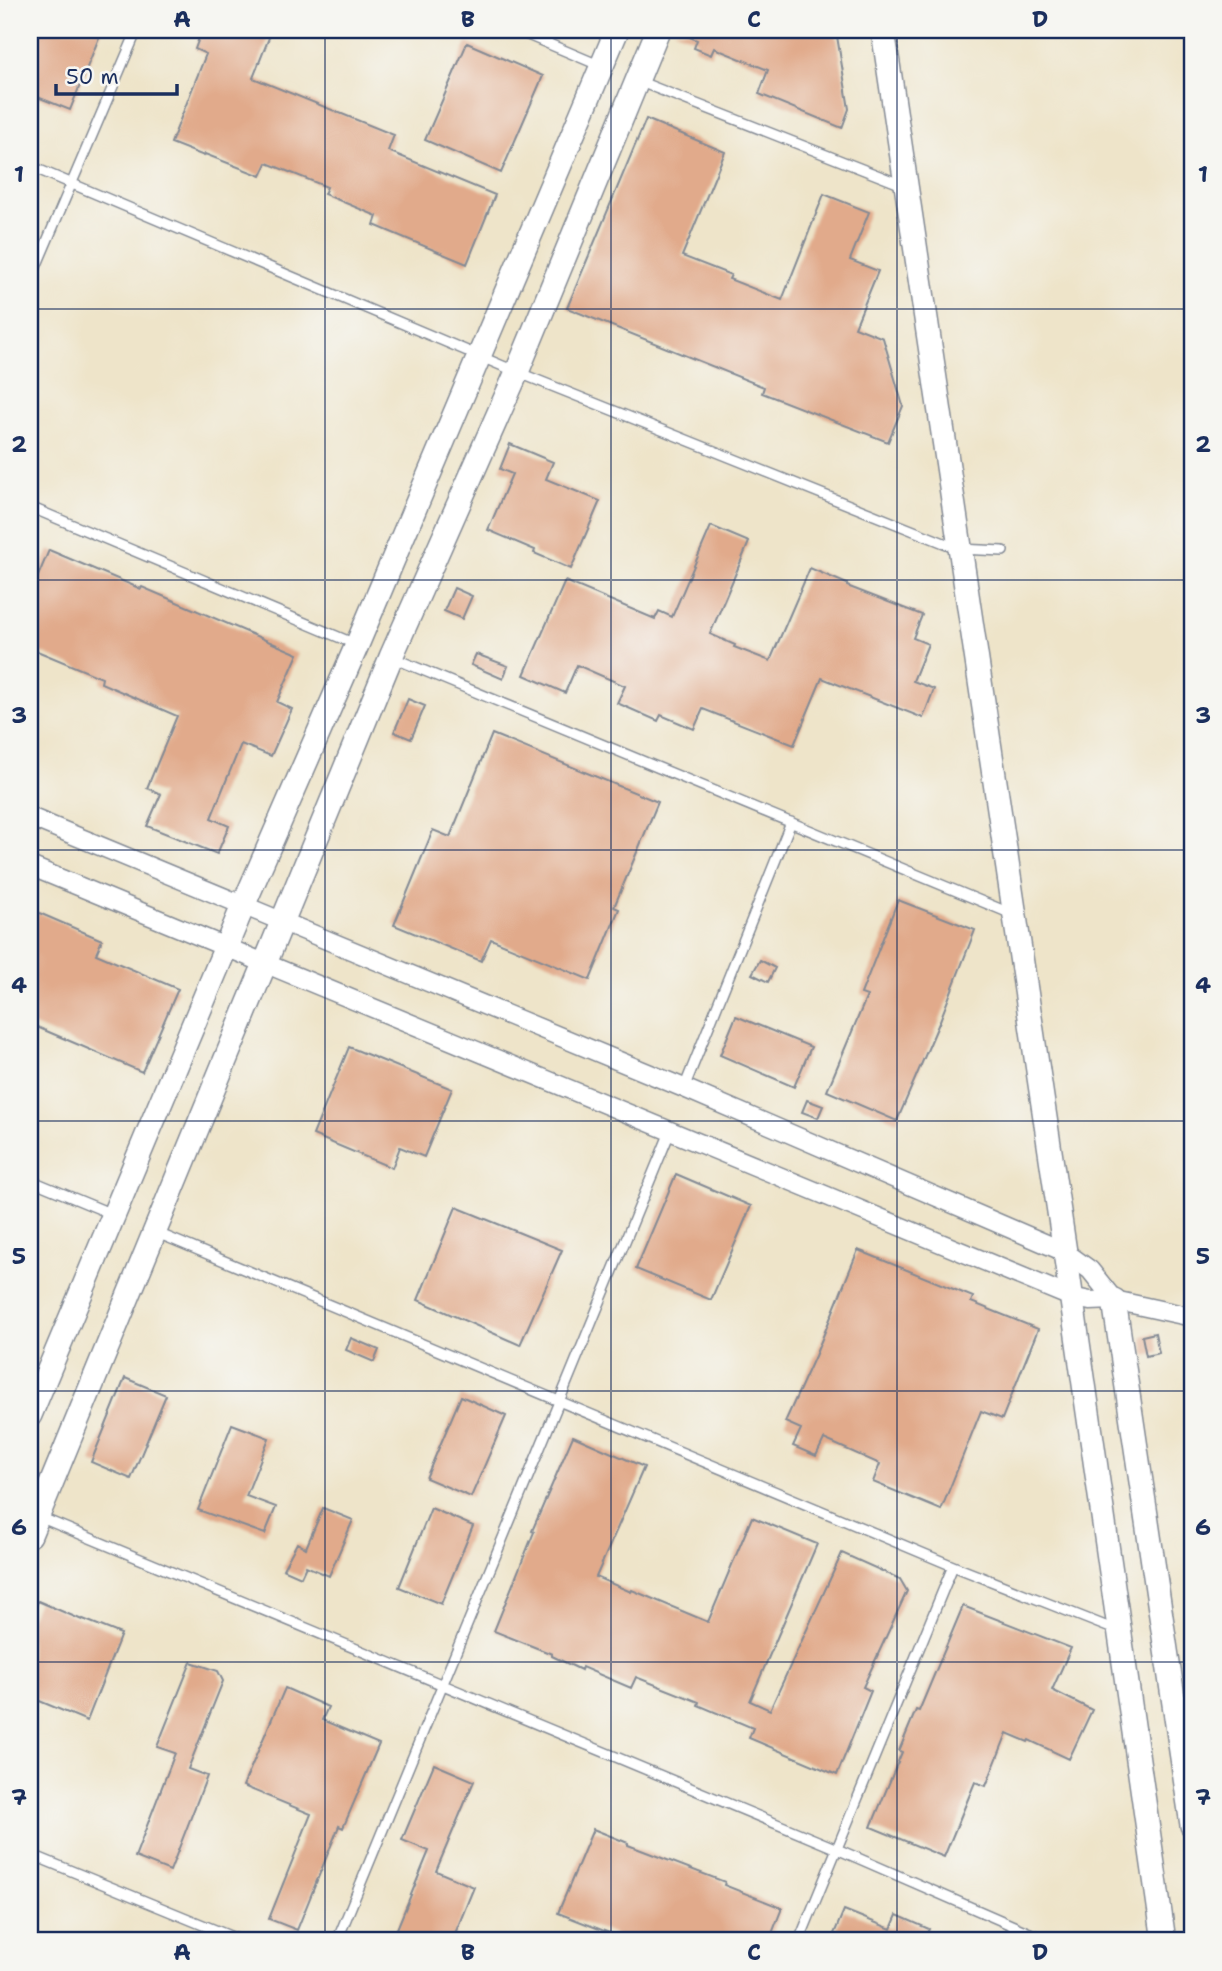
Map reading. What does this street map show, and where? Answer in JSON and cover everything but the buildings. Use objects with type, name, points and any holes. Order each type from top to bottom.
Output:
[{"type":"street","points":[[30,1415],[243,906],[357,645],[617,30]]},
{"type":"street","points":[[32,1522],[391,657],[517,372],[658,30]]},
{"type":"street","points":[[883,30],[1065,1252],[1164,1941]]},
{"type":"street","points":[[30,817],[684,1088],[1065,1252],[1090,1270],[1114,1300],[1192,1825]]},
{"type":"street","points":[[30,866],[1071,1297],[1090,1301],[1114,1300],[1192,1317]]},
{"type":"lane","points":[[30,281],[137,30]]},
{"type":"lane","points":[[516,30],[602,66]]},
{"type":"lane","points":[[636,80],[906,187]]},
{"type":"lane","points":[[30,166],[517,372],[959,549],[1003,551]]},
{"type":"lane","points":[[30,507],[357,645]]},
{"type":"lane","points":[[391,657],[1014,914]]},
{"type":"lane","points":[[684,1088],[791,822]]},
{"type":"lane","points":[[337,1941],[670,1132]]},
{"type":"lane","points":[[30,1180],[114,1215]]},
{"type":"lane","points":[[155,1231],[953,1566],[1119,1631]]},
{"type":"lane","points":[[32,1522],[442,1685],[837,1849],[1048,1941]]},
{"type":"lane","points":[[799,1941],[953,1566]]},
{"type":"lane","points":[[30,1854],[242,1941]]}]
